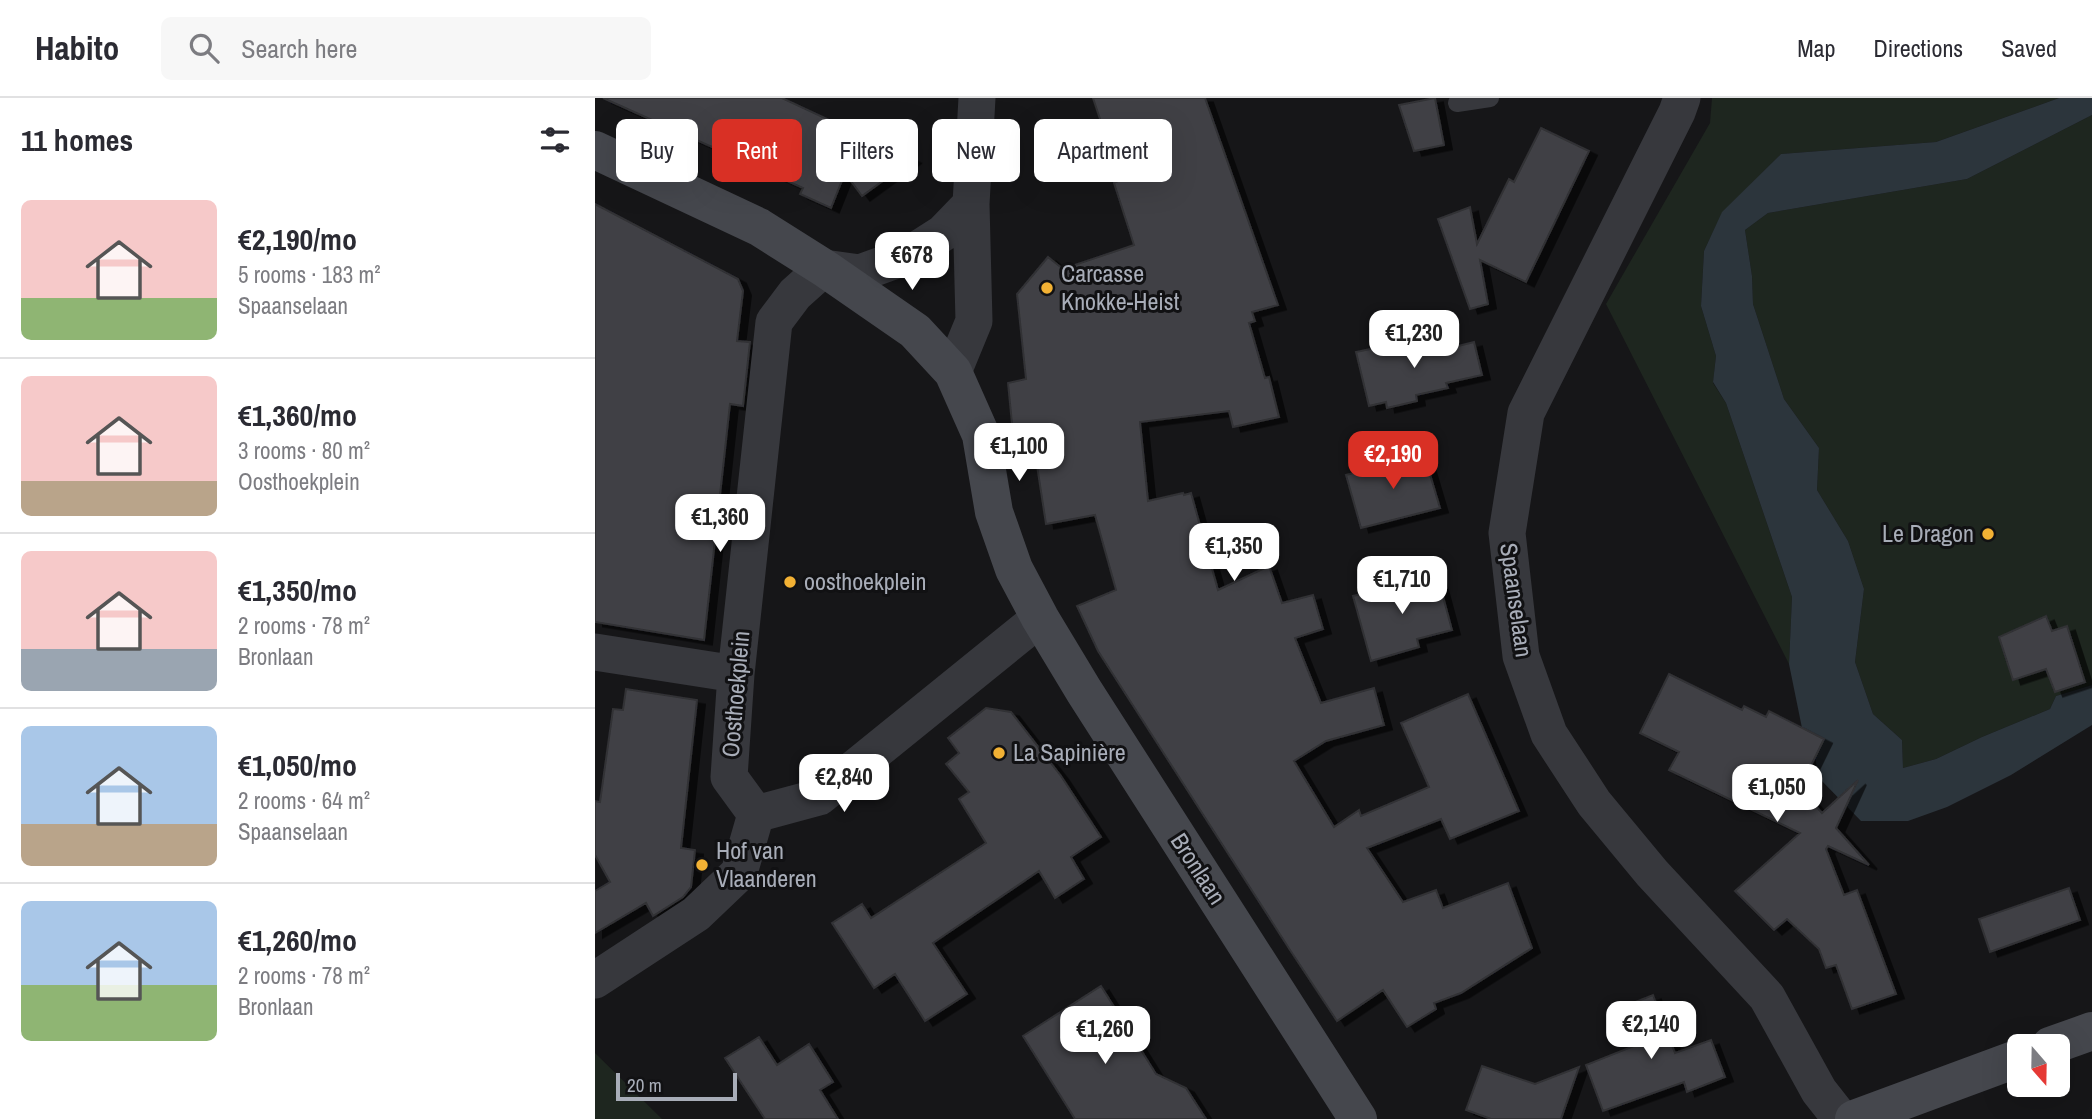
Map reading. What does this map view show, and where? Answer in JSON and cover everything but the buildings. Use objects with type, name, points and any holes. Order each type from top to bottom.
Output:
[{"type":"street","points":[[953,372],[974,321],[971,204],[977,98]]},
{"type":"street","name":"Spaanselaan","points":[[1682,98],[1526,413],[1507,533],[1521,656],[1549,734],[1594,803],[1652,873],[1767,997],[1819,1091],[1841,1119]]},
{"type":"street","points":[[595,150],[759,227],[915,331],[953,372],[981,435],[994,512],[1014,569],[1040,618],[819,797],[756,814],[739,873],[696,914],[595,980]]},
{"type":"street","points":[[824,268],[860,273],[907,256],[943,233],[971,204]]},
{"type":"street","name":"Oosthoekplein","points":[[756,814],[729,777],[736,674],[774,322],[796,295],[824,268]]},
{"type":"street","name":"Bronlaan","points":[[1040,618],[1359,1119]]},
{"type":"street","points":[[595,652],[736,674]]},
{"type":"street","points":[[2070,1039],[2092,1031]]},
{"type":"street","points":[[1854,1119],[2007,1062]]},
{"type":"lane","points":[[1457,103],[1490,98]]},
{"type":"shaded area","points":[[1712,98],[2059,98],[1936,142],[1781,154],[1722,213],[1704,251],[1701,306],[1716,356],[1713,383],[1726,403],[1792,597],[1789,664],[1606,304],[1710,123]]},
{"type":"shaded area","points":[[2059,98],[2092,98],[2092,115],[1967,179],[1768,213],[1745,230],[1753,304],[1784,399],[1819,448],[1817,490],[1848,541],[1864,589],[1855,662],[1873,714],[1902,740],[1903,768],[1936,759],[2050,709],[2056,696],[2092,685],[2092,725],[2011,775],[1947,807],[1908,821],[1861,821],[1819,778],[1815,757],[1824,739],[1802,728],[1789,664],[1792,597],[1726,403],[1713,382],[1716,356],[1701,306],[1704,251],[1722,212],[1781,154],[1936,142]]},
{"type":"shaded area","points":[[2092,115],[2092,685],[2056,696],[2050,709],[1936,759],[1903,768],[1902,740],[1873,714],[1855,662],[1864,589],[1848,541],[1817,490],[1819,448],[1784,399],[1753,304],[1745,230],[1768,213],[1967,179]]},
{"type":"shaded area","points":[[595,1053],[662,1119],[595,1119]]},
{"type":"place","name":"Carcasse Knokke-Heist","points":[[1047,288]]},
{"type":"place","name":"Le Dragon","points":[[1988,534]]},
{"type":"place","name":"oosthoekplein","points":[[790,582]]},
{"type":"place","name":"La Sapinière","points":[[999,753]]},
{"type":"place","name":"Hof van Vlaanderen","points":[[702,865]]}]
